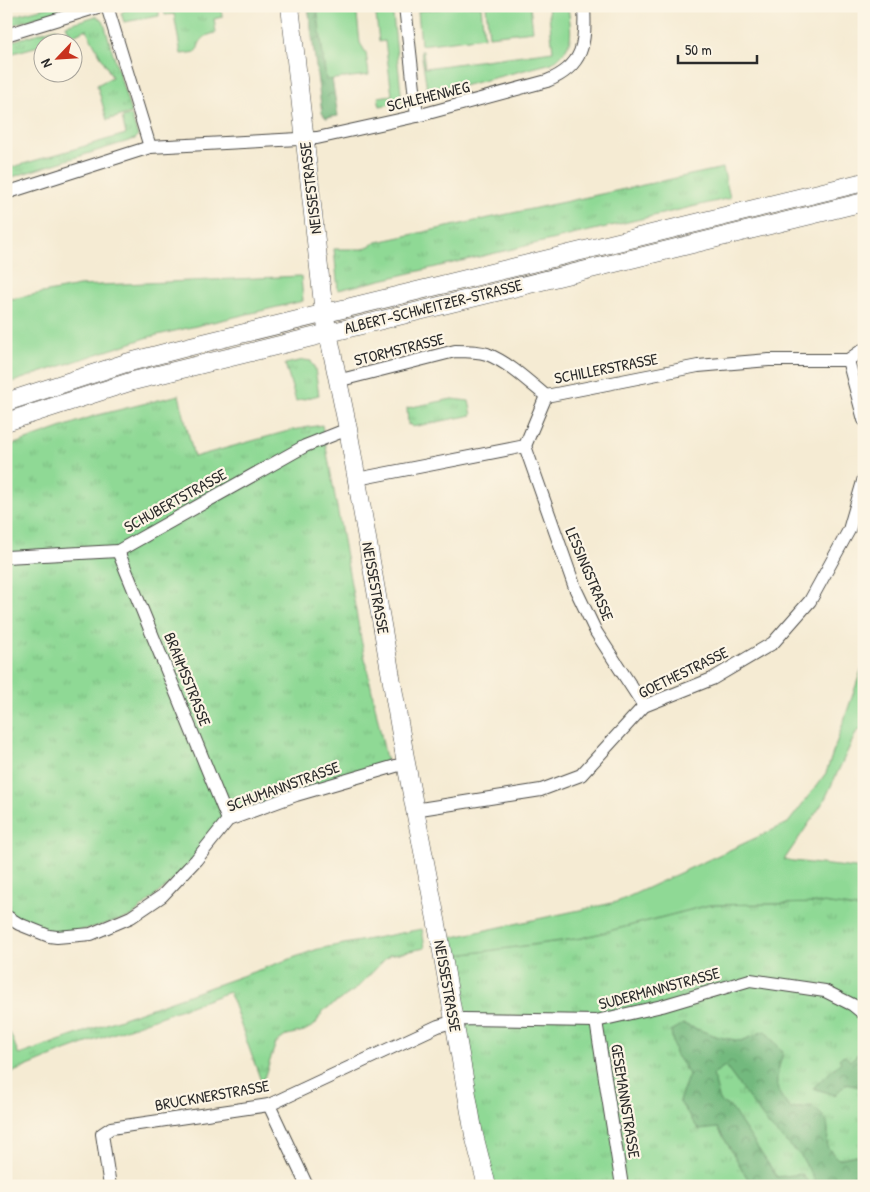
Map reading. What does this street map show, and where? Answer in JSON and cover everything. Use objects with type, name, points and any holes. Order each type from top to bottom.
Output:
[{"type":"street","points":[[6,35],[101,6]]},
{"type":"street","points":[[107,6],[150,147]]},
{"type":"street","name":"NEISSESTRASSE","points":[[290,6],[324,313],[348,429],[414,810],[481,1167],[487,1186]]},
{"type":"street","points":[[405,6],[417,116]]},
{"type":"street","name":"SCHLEHENWEG","points":[[6,192],[150,147],[304,139],[337,134],[417,116],[558,76],[573,64],[583,48],[586,29],[584,6]]},
{"type":"street","name":"ALBERT-SCHWEITZER-STRASSE","points":[[6,402],[126,363],[864,182]]},
{"type":"street","name":"ALBERT-SCHWEITZER-STRASSE","points":[[6,422],[133,381],[864,202]]},
{"type":"street","points":[[864,350],[848,360],[864,420]]},
{"type":"street","name":"STORMSTRASSE","points":[[338,381],[455,351],[471,352],[486,354],[507,365],[546,396]]},
{"type":"street","name":"SCHILLERSTRASSE","points":[[525,446],[546,396],[698,366],[769,360],[848,360]]},
{"type":"street","name":"SCHUBERTSTRASSE","points":[[6,557],[118,551],[305,446],[348,429]]},
{"type":"street","points":[[356,479],[525,446]]},
{"type":"street","name":"LESSINGSTRASSE","points":[[525,446],[575,588],[600,638],[644,706]]},
{"type":"street","name":"GOETHESTRASSE","points":[[414,810],[541,790],[581,775],[644,706],[712,679],[773,643],[810,601],[849,530],[864,478]]},
{"type":"street","name":"BRAHMSSTRASSE","points":[[118,551],[228,820]]},
{"type":"street","name":"SCHUMANNSTRASSE","points":[[6,916],[33,930],[57,937],[91,934],[131,917],[162,896],[196,860],[228,820],[296,796],[406,763]]},
{"type":"street","name":"SUDERMANNSTRASSE","points":[[455,1021],[463,1019],[596,1021],[662,1006],[750,980],[825,991],[853,1005],[864,1014]]},
{"type":"street","name":"BRUCKNERSTRASSE","points":[[110,1186],[102,1134],[112,1128],[269,1105],[438,1026],[455,1021]]},
{"type":"street","name":"GESEMANNSTRASSE","points":[[596,1021],[622,1186]]},
{"type":"street","points":[[269,1105],[307,1186]]},
{"type":"street","name":"NEISSESTRASSE","points":[[479,1186],[481,1167]]},
{"type":"green space","points":[[52,6],[73,6],[6,27],[6,18]]},
{"type":"green space","points":[[141,6],[221,6],[222,17],[214,19],[216,33],[208,35],[203,39],[199,44],[197,52],[181,54],[174,14],[165,15],[164,9],[159,9],[159,16],[124,22],[121,13],[125,10]]},
{"type":"green space","points":[[308,6],[317,6],[326,79],[332,79],[338,116],[326,118],[322,113]]},
{"type":"green space","points":[[317,6],[356,6],[360,43],[366,53],[369,75],[326,80]]},
{"type":"green space","points":[[375,6],[392,6],[402,102],[380,106],[378,97],[392,95],[385,41],[379,42]]},
{"type":"green space","points":[[481,6],[484,37],[421,45],[418,11]]},
{"type":"green space","points":[[486,6],[530,6],[533,31],[489,36]]},
{"type":"green space","points":[[548,6],[568,6],[571,31],[565,50],[552,63],[428,95],[421,51],[423,51],[425,68],[553,51]]},
{"type":"green space","points":[[96,16],[103,20],[131,113],[107,120],[97,85],[112,77],[86,29],[80,32],[69,32],[66,25]]},
{"type":"green space","points":[[56,28],[57,32],[43,32]]},
{"type":"green space","points":[[32,35],[32,48],[6,55],[6,43]]},
{"type":"green space","points":[[131,115],[138,136],[135,139],[6,179],[6,169],[126,134],[122,118]]},
{"type":"green space","points":[[723,168],[730,198],[338,290],[334,249],[363,249],[377,242]]},
{"type":"green space","points":[[301,276],[303,301],[149,337],[6,384],[6,291],[11,299],[79,286]]},
{"type":"green space","points":[[304,360],[311,361],[315,369],[319,395],[296,401],[285,364]]},
{"type":"green space","points":[[179,395],[194,457],[292,430],[322,425],[361,639],[388,768],[228,820],[196,860],[131,917],[57,937],[6,915],[6,447],[94,416]]},
{"type":"green space","points":[[452,399],[469,401],[472,415],[412,427],[411,424],[408,425],[407,408]]},
{"type":"green space","points":[[864,662],[864,729],[857,731],[824,801],[784,860],[864,869],[864,909],[823,903],[709,905],[582,938],[443,957],[440,940],[617,902],[788,823],[826,773]]},
{"type":"green space","points":[[823,903],[864,909],[864,1186],[487,1186],[443,957],[582,938],[709,905]]},
{"type":"green space","points":[[422,929],[425,948],[389,955],[356,989],[323,1011],[315,1025],[304,1031],[287,1035],[276,1043],[262,1084],[229,992],[62,1052],[6,1075],[6,1034],[10,1033],[19,1055],[318,949]]},
{"type":"green space","points":[[683,1024],[719,1037],[741,1041],[765,1031],[783,1052],[777,1076],[780,1095],[791,1109],[811,1106],[822,1115],[828,1127],[827,1147],[838,1159],[856,1155],[864,1157],[864,1186],[818,1186],[801,1156],[770,1127],[725,1066],[713,1074],[720,1101],[732,1109],[777,1177],[802,1174],[811,1186],[752,1186],[718,1128],[699,1130],[679,1101],[689,1074],[675,1054],[671,1031]]},
{"type":"green space","points":[[864,1044],[863,1088],[846,1084],[835,1095],[813,1088],[841,1062],[839,1059],[844,1055],[850,1061],[860,1052]]}]
